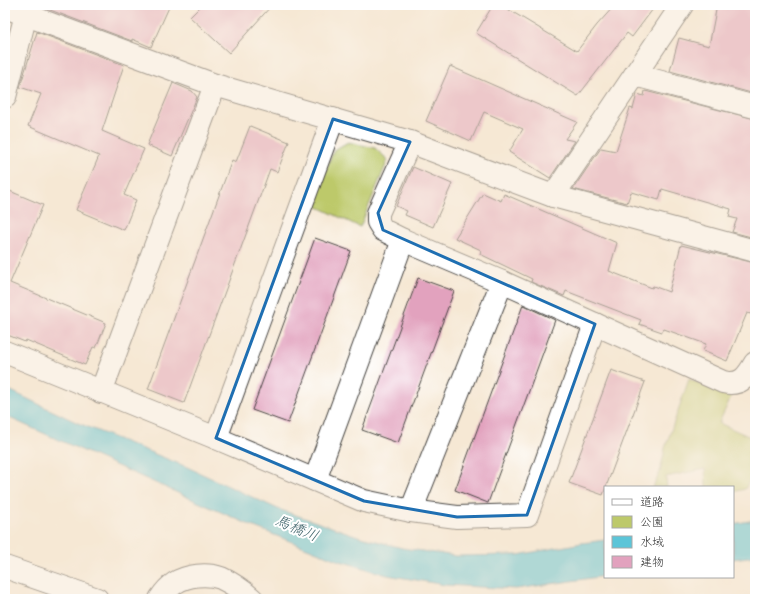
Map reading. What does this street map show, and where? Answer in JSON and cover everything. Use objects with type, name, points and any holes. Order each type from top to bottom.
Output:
[{"type":"street","points":[[553,196],[682,5]]},
{"type":"street","points":[[5,6],[30,10],[215,85],[410,142],[553,196],[755,251]]},
{"type":"street","points":[[5,97],[30,10]]},
{"type":"street","points":[[635,75],[755,107]]},
{"type":"street","points":[[101,392],[215,85]]},
{"type":"street","points":[[216,438],[333,119]]},
{"type":"street","points":[[410,142],[378,213],[378,222],[383,230],[723,382],[731,384],[739,382],[748,376],[755,363]]},
{"type":"street","points":[[315,480],[403,240]]},
{"type":"street","points":[[411,511],[502,282]]},
{"type":"street","points":[[5,352],[216,438],[364,501],[411,511],[457,517],[527,515],[594,324]]},
{"type":"street","points":[[5,567],[97,599]]},
{"type":"street","points":[[160,599],[174,583],[186,578],[208,575],[220,578],[252,599]]},
{"type":"highlighted area","points":[[333,119],[410,142],[378,213],[383,230],[595,324],[527,515],[457,517],[364,501],[216,438]]},
{"type":"green space","points":[[348,142],[375,148],[388,160],[360,227],[312,204],[334,150]]},
{"type":"green space","points":[[689,379],[731,397],[719,423],[755,439],[755,471],[745,489],[734,492],[734,486],[706,486],[705,469],[666,477],[667,486],[653,486],[660,472],[665,448]]},
{"type":"water","name":"馬橋川","points":[[5,388],[78,423],[187,467],[278,509],[361,537],[402,548],[456,556],[518,555],[604,540],[604,576],[516,589],[445,585],[387,575],[337,560],[252,526],[5,416]]},
{"type":"water","points":[[755,520],[755,556],[734,559],[734,524]]},
{"type":"building","points":[[45,5],[170,5],[151,47],[45,8]]},
{"type":"building","points":[[202,5],[272,5],[229,53],[190,17]]},
{"type":"building","points":[[493,5],[501,5],[577,51],[615,5],[656,5],[632,37],[627,33],[578,96],[476,33]]},
{"type":"building","points":[[717,5],[755,5],[755,94],[670,71],[679,38],[709,46]]},
{"type":"building","points":[[37,32],[124,65],[102,131],[144,149],[124,195],[136,200],[124,230],[76,210],[99,156],[28,126],[41,94],[20,87]]},
{"type":"building","points":[[450,66],[577,122],[565,139],[575,141],[550,178],[509,152],[523,129],[484,112],[471,141],[426,121]]},
{"type":"building","points":[[173,83],[192,91],[197,97],[172,156],[147,145]]},
{"type":"building","points":[[645,91],[755,119],[755,238],[732,232],[737,219],[729,217],[731,209],[662,189],[659,200],[631,192],[627,203],[573,189],[601,148],[616,151],[630,108],[633,109],[637,94],[644,96]]},
{"type":"building","points":[[250,126],[289,142],[277,172],[270,169],[184,403],[148,389],[232,160],[236,162]]},
{"type":"building","points":[[413,167],[452,184],[433,227],[405,215],[407,211],[396,206]]},
{"type":"building","points":[[5,189],[43,205],[10,283],[106,323],[96,348],[93,347],[85,365],[26,340],[25,342],[5,334]]},
{"type":"building","points":[[483,193],[501,201],[504,194],[617,243],[609,271],[652,288],[653,286],[669,292],[681,245],[755,263],[755,315],[747,313],[727,361],[703,351],[706,344],[664,329],[662,332],[639,324],[641,320],[566,291],[564,296],[531,282],[532,279],[480,254],[481,250],[455,238]]},
{"type":"building","points":[[315,238],[351,251],[288,423],[252,410]]},
{"type":"building","points":[[418,278],[454,291],[398,443],[362,430]]},
{"type":"building","points":[[523,305],[555,320],[488,503],[455,490]]},
{"type":"building","points":[[611,370],[645,382],[606,486],[604,486],[603,495],[569,483]]}]
